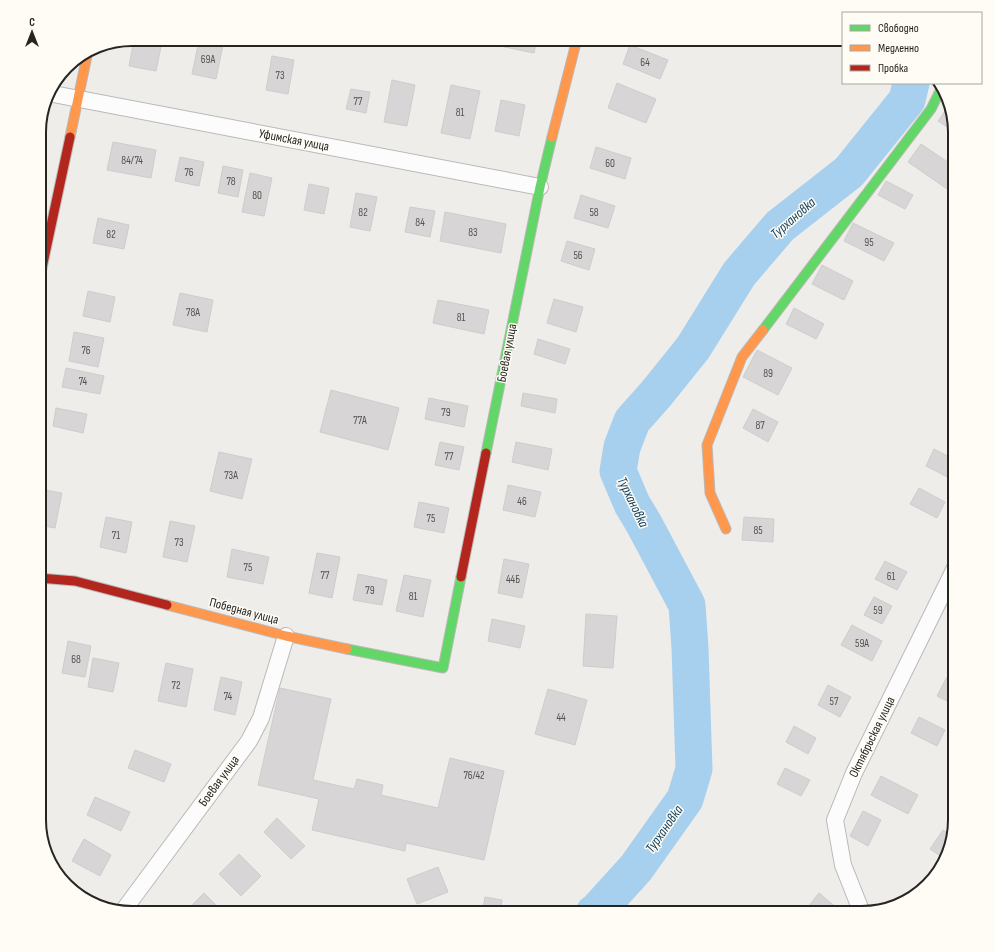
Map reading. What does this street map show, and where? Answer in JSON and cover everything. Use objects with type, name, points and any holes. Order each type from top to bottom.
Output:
[{"type":"street","name":"Боевая улица","points":[[442,668],[540,187],[575,46]]},
{"type":"street","points":[[46,249],[86,59]]},
{"type":"street","points":[[726,529],[710,493],[707,445],[742,357],[931,109],[939,94]]},
{"type":"street","name":"Уфимская улица","points":[[55,95],[540,187]]},
{"type":"street","name":"Победная улица","points":[[46,579],[75,581],[286,636],[442,668]]},
{"type":"street","name":"Октябрьская улица","points":[[859,906],[843,865],[835,820],[854,773],[948,582]]},
{"type":"street","name":"Боевая улица","points":[[127,906],[249,741],[261,718],[286,636]]},
{"type":"building","points":[[133,46],[161,46],[156,71],[129,66]]},
{"type":"building","points":[[198,46],[223,46],[216,79],[192,74]]},
{"type":"building","points":[[500,46],[536,46],[534,53]]},
{"type":"building","points":[[630,46],[668,60],[660,79],[623,64]]},
{"type":"building","points":[[272,56],[294,60],[288,94],[266,90]]},
{"type":"building","points":[[392,80],[415,85],[407,126],[384,122]]},
{"type":"building","points":[[617,83],[656,99],[646,123],[608,108]]},
{"type":"building","points":[[451,85],[480,91],[470,139],[441,133]]},
{"type":"building","points":[[351,89],[370,92],[366,113],[346,109]]},
{"type":"building","points":[[501,100],[525,105],[519,136],[495,131]]},
{"type":"building","points":[[945,111],[948,127],[938,121]]},
{"type":"building","points":[[113,142],[156,150],[151,178],[107,170]]},
{"type":"building","points":[[921,144],[948,162],[948,190],[908,162]]},
{"type":"building","points":[[596,147],[631,158],[625,179],[590,168]]},
{"type":"building","points":[[180,157],[204,162],[199,186],[175,181]]},
{"type":"building","points":[[223,166],[243,170],[238,197],[218,193]]},
{"type":"building","points":[[250,173],[272,178],[264,216],[242,212]]},
{"type":"building","points":[[886,181],[913,195],[905,209],[878,195]]},
{"type":"building","points":[[309,184],[329,188],[324,214],[304,210]]},
{"type":"building","points":[[356,193],[377,197],[370,231],[350,227]]},
{"type":"building","points":[[581,195],[615,206],[608,228],[574,218]]},
{"type":"building","points":[[410,207],[435,211],[430,237],[405,232]]},
{"type":"building","points":[[445,212],[506,224],[501,253],[440,241]]},
{"type":"building","points":[[98,218],[129,225],[124,249],[93,243]]},
{"type":"building","points":[[853,223],[894,243],[884,261],[844,241]]},
{"type":"building","points":[[567,241],[595,249],[589,270],[561,261]]},
{"type":"building","points":[[822,265],[853,281],[844,300],[812,284]]},
{"type":"building","points":[[88,291],[115,297],[110,322],[83,316]]},
{"type":"building","points":[[180,293],[213,300],[207,332],[173,325]]},
{"type":"building","points":[[554,299],[583,307],[576,332],[547,323]]},
{"type":"building","points":[[438,300],[489,310],[484,334],[433,323]]},
{"type":"building","points":[[794,308],[824,324],[816,339],[786,324]]},
{"type":"building","points":[[74,332],[104,338],[98,367],[69,361]]},
{"type":"building","points":[[538,339],[570,349],[565,364],[534,354]]},
{"type":"building","points":[[757,350],[792,368],[778,395],[743,377]]},
{"type":"building","points":[[66,368],[104,376],[100,394],[62,387]]},
{"type":"building","points":[[331,390],[399,408],[388,450],[320,432]]},
{"type":"building","points":[[523,393],[557,399],[555,413],[521,406]]},
{"type":"building","points":[[429,398],[468,406],[464,427],[425,419]]},
{"type":"building","points":[[56,408],[87,414],[83,433],[53,426]]},
{"type":"building","points":[[753,409],[778,422],[768,442],[743,428]]},
{"type":"building","points":[[440,442],[464,447],[459,470],[435,465]]},
{"type":"building","points":[[516,442],[552,449],[548,470],[512,462]]},
{"type":"building","points":[[934,449],[948,456],[948,477],[926,466]]},
{"type":"building","points":[[219,452],[252,459],[242,499],[210,491]]},
{"type":"building","points":[[508,485],[541,492],[535,517],[503,510]]},
{"type":"building","points":[[919,488],[945,502],[937,518],[910,504]]},
{"type":"building","points":[[46,490],[62,493],[55,528],[46,526]]},
{"type":"building","points":[[419,502],[449,508],[444,533],[414,527]]},
{"type":"building","points":[[106,517],[132,522],[126,553],[100,547]]},
{"type":"building","points":[[744,517],[774,519],[773,542],[742,540]]},
{"type":"building","points":[[170,521],[195,526],[187,562],[163,557]]},
{"type":"building","points":[[232,549],[269,557],[263,584],[227,577]]},
{"type":"building","points":[[317,553],[340,557],[332,598],[309,593]]},
{"type":"building","points":[[504,559],[529,564],[522,598],[498,593]]},
{"type":"building","points":[[885,561],[907,572],[897,590],[875,579]]},
{"type":"building","points":[[358,574],[387,580],[382,605],[353,600]]},
{"type":"building","points":[[404,575],[431,580],[423,617],[396,611]]},
{"type":"building","points":[[874,597],[892,606],[882,624],[864,615]]},
{"type":"building","points":[[586,614],[617,616],[613,668],[583,666]]},
{"type":"building","points":[[492,619],[525,626],[520,648],[488,641]]},
{"type":"building","points":[[852,625],[882,641],[872,661],[841,645]]},
{"type":"building","points":[[68,641],[91,646],[85,677],[62,673]]},
{"type":"building","points":[[93,658],[119,663],[113,692],[88,687]]},
{"type":"building","points":[[166,663],[193,669],[186,707],[158,701]]},
{"type":"building","points":[[221,677],[242,682],[235,715],[214,710]]},
{"type":"building","points":[[947,677],[948,678],[948,702],[937,696]]},
{"type":"building","points":[[828,685],[851,697],[840,717],[818,705]]},
{"type":"building","points":[[280,688],[331,699],[313,780],[354,789],[357,779],[383,785],[381,795],[438,808],[450,758],[504,771],[484,860],[406,843],[405,851],[312,830],[319,799],[258,785]]},
{"type":"building","points":[[548,689],[587,700],[575,745],[535,734]]},
{"type":"building","points":[[919,717],[945,730],[937,746],[911,733]]},
{"type":"building","points":[[794,726],[816,738],[808,754],[786,742]]},
{"type":"building","points":[[135,750],[171,764],[164,782],[128,768]]},
{"type":"building","points":[[785,768],[810,780],[801,796],[777,784]]},
{"type":"building","points":[[881,776],[918,795],[908,814],[871,795]]},
{"type":"building","points":[[95,797],[130,812],[121,831],[87,815]]},
{"type":"building","points":[[863,811],[881,820],[868,846],[850,836]]},
{"type":"building","points":[[277,818],[305,846],[291,859],[264,832]]},
{"type":"building","points":[[943,830],[947,833],[940,856],[930,849]]},
{"type":"building","points":[[84,839],[111,855],[100,876],[72,861]]},
{"type":"building","points":[[239,854],[261,876],[241,896],[219,874]]},
{"type":"building","points":[[438,867],[448,892],[417,904],[407,879]]},
{"type":"building","points":[[204,893],[217,906],[191,906]]},
{"type":"building","points":[[819,893],[835,906],[809,906]]},
{"type":"building","points":[[485,897],[502,900],[501,906],[483,906]]},
{"type":"waterway","name":"Турхановка","points":[[602,906],[636,868],[685,799],[694,769],[687,605],[632,504],[618,471],[622,447],[632,421],[693,348],[739,274],[780,226],[849,172],[907,100],[911,84]]},
{"type":"traffic: fast","points":[[763,330],[931,109],[939,94]]},
{"type":"traffic: fast","points":[[486,453],[540,187],[552,137]]},
{"type":"traffic: fast","points":[[347,649],[443,668],[461,577]]},
{"type":"traffic: slow","points":[[552,137],[575,46]]},
{"type":"traffic: slow","points":[[70,137],[86,59]]},
{"type":"traffic: slow","points":[[726,529],[710,493],[707,445],[742,357],[763,330]]},
{"type":"traffic: slow","points":[[167,605],[286,636],[347,649]]},
{"type":"traffic: jam","points":[[46,249],[70,137]]},
{"type":"traffic: jam","points":[[461,577],[486,453]]},
{"type":"traffic: jam","points":[[46,579],[75,581],[167,605]]}]
